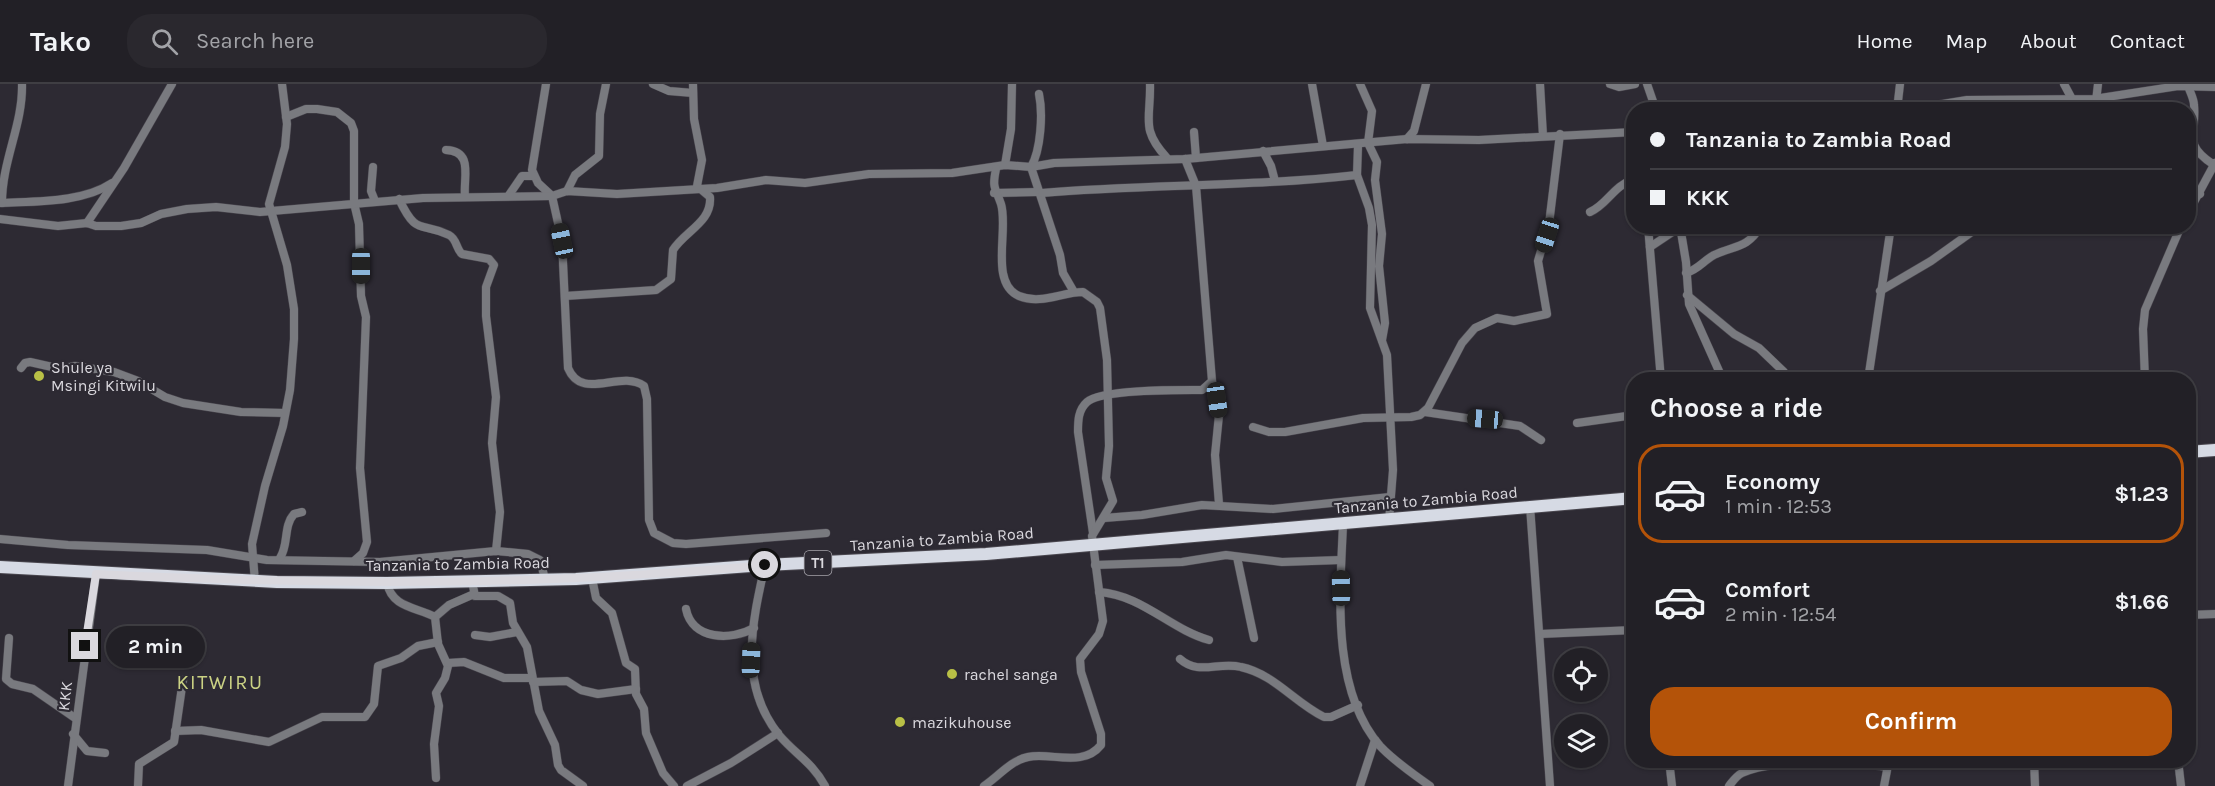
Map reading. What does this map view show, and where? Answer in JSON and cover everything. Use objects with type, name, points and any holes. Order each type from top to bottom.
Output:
[{"type":"highway","points":[[2196,451],[2215,450]]},
{"type":"highway","name":"Tanzania to Zambia Road","points":[[0,567],[255,582],[387,583],[592,578],[765,565],[897,560],[1093,539],[1343,525],[1626,499]]},
{"type":"street","points":[[22,84],[21,107],[4,170],[1,203],[51,200],[95,192],[116,181]]},
{"type":"street","points":[[87,223],[116,181],[172,84]]},
{"type":"street","points":[[255,582],[252,544],[285,413],[292,368],[294,309],[287,265],[268,204],[285,147],[286,117],[282,84]]},
{"type":"street","points":[[546,84],[535,145],[534,176],[552,196],[562,241],[567,357],[573,378],[584,385],[633,381],[641,383],[646,389],[649,520],[656,536],[673,543],[686,544],[826,533]]},
{"type":"street","points":[[567,191],[574,175],[599,156],[600,114],[606,84]]},
{"type":"street","points":[[653,84],[669,91],[693,88],[694,119],[702,160],[699,189]]},
{"type":"street","points":[[1005,165],[1011,129],[1012,84]]},
{"type":"street","points":[[1150,84],[1149,133],[1153,143],[1167,158]]},
{"type":"street","points":[[1312,84],[1323,146]]},
{"type":"street","points":[[1360,84],[1372,111],[1368,143],[1377,162],[1375,180],[1382,234],[1379,266],[1385,323],[1382,340]]},
{"type":"street","points":[[1407,139],[1414,131],[1426,84]]},
{"type":"street","points":[[1540,84],[1539,99],[1544,121],[1543,136]]},
{"type":"street","points":[[1610,84],[1619,87],[1635,84]]},
{"type":"street","points":[[1647,84],[1653,102]]},
{"type":"street","points":[[1898,102],[1900,84]]},
{"type":"street","points":[[2064,84],[2072,99]]},
{"type":"street","points":[[2094,102],[2098,84]]},
{"type":"street","points":[[1955,102],[2094,99],[2188,86],[2215,87]]},
{"type":"street","points":[[2188,86],[2193,102]]},
{"type":"street","points":[[1039,94],[1042,114],[1039,124],[1038,149],[1031,167],[1063,273],[1074,292]]},
{"type":"street","points":[[286,117],[306,109],[337,112],[351,123],[354,131],[354,203],[359,224],[361,298],[366,320],[360,468],[367,539],[363,553],[354,561]]},
{"type":"street","points":[[1194,132],[1196,158]]},
{"type":"street","points":[[0,219],[58,226],[87,223],[96,226],[121,226],[187,209],[216,207],[272,211],[399,199],[508,195],[552,196],[567,191],[617,194],[699,189],[766,180],[805,183],[869,174],[952,173],[996,169],[1005,165],[1031,167],[1167,158],[1185,159],[1323,146],[1358,146],[1407,139],[1479,140],[1626,132]]},
{"type":"street","points":[[1425,412],[1470,331],[1493,319],[1514,321],[1544,316],[1547,313],[1538,261],[1549,224],[1560,134]]},
{"type":"street","points":[[1358,146],[1357,175],[1369,208],[1372,225],[1370,308],[1387,355],[1393,470],[1389,521]]},
{"type":"street","points":[[2196,147],[2205,159],[2215,164],[2196,200]]},
{"type":"street","points":[[446,150],[455,151],[464,159],[467,171],[465,196]]},
{"type":"street","points":[[1263,151],[1271,166],[1275,181]]},
{"type":"street","points":[[1185,159],[1196,186],[1212,381],[1219,415],[1215,455],[1219,504]]},
{"type":"street","points":[[373,167],[370,191],[375,201]]},
{"type":"street","points":[[996,169],[994,193],[1001,204],[1002,265],[1009,288],[1018,295],[1037,298],[1060,297],[1074,292],[1086,292],[1100,308],[1106,342],[1108,393],[1109,446],[1106,475],[1113,501],[1093,539]]},
{"type":"street","points":[[994,193],[1150,185],[1196,186],[1357,175]]},
{"type":"street","points":[[508,195],[522,176],[534,176]]},
{"type":"street","points":[[1590,212],[1596,210],[1618,186],[1626,182]]},
{"type":"street","points":[[565,296],[656,290],[664,286],[672,277],[671,264],[675,247],[701,221],[709,208],[710,197],[699,189]]},
{"type":"street","points":[[2196,191],[2200,194]]},
{"type":"street","points":[[399,199],[406,214],[416,225],[450,236],[462,254],[486,258],[493,263],[486,287],[486,316],[496,397],[492,443],[500,506],[496,552]]},
{"type":"street","points":[[1649,234],[1659,372]]},
{"type":"street","points":[[1650,247],[1670,234]]},
{"type":"street","points":[[1681,234],[1687,295],[1692,314],[1719,372]]},
{"type":"street","points":[[1686,273],[1698,269],[1714,255],[1749,243],[1755,234]]},
{"type":"street","points":[[1869,372],[1890,234]]},
{"type":"street","points":[[1880,291],[1931,261],[1969,234]]},
{"type":"street","points":[[2145,372],[2143,338],[2145,310],[2178,234]]},
{"type":"street","points":[[1687,295],[1726,328],[1759,348],[1784,372]]},
{"type":"street","points":[[21,368],[25,363],[30,362],[61,369],[75,366],[102,370],[126,376],[178,402],[241,412],[285,413]]},
{"type":"street","points":[[984,786],[1010,765],[1028,757],[1067,759],[1092,753],[1101,745],[1101,734],[1080,666],[1082,654],[1099,634],[1102,624],[1100,592],[1078,423],[1087,402],[1108,393],[1202,390],[1212,381]]},
{"type":"street","points":[[1253,427],[1275,433],[1363,418],[1411,417],[1425,412],[1500,421],[1520,426],[1540,440]]},
{"type":"street","points":[[1577,423],[1626,416]]},
{"type":"street","points":[[1104,518],[1219,504],[1249,510],[1274,509],[1390,497]]},
{"type":"street","points":[[1530,506],[1551,786]]},
{"type":"street","points":[[280,558],[284,550],[289,519],[294,514],[302,512]]},
{"type":"street","points":[[1343,525],[1341,620],[1344,655],[1358,705],[1376,740],[1396,760],[1430,786]]},
{"type":"street","points":[[0,539],[68,545],[207,550],[252,557],[354,561],[415,560],[517,552],[536,557],[543,565],[545,579]]},
{"type":"street","points":[[1095,565],[1182,562],[1226,555],[1282,562],[1341,560]]},
{"type":"street","points":[[1237,557],[1254,638]]},
{"type":"street","points":[[765,565],[754,628],[751,660],[753,682],[778,733],[799,757],[813,766],[825,786]]},
{"type":"street","name":"KKK","points":[[68,786],[75,718],[96,574]]},
{"type":"street","points":[[592,578],[596,598],[609,608],[614,616],[626,663],[635,669],[636,689],[644,709],[646,733],[663,773],[674,786]]},
{"type":"street","points":[[472,581],[474,594]]},
{"type":"street","points":[[387,583],[389,591],[400,603],[435,617]]},
{"type":"street","points":[[1100,592],[1127,597],[1185,632],[1209,640]]},
{"type":"street","points":[[435,617],[449,605],[474,594],[498,596],[508,600],[517,632],[527,647],[541,719],[555,745],[559,768],[583,786]]},
{"type":"street","points":[[686,609],[690,622],[704,633],[729,636],[754,628]]},
{"type":"street","points":[[2196,615],[2215,614]]},
{"type":"street","points":[[435,617],[438,642],[448,663],[447,674],[436,693],[439,706],[434,750],[436,778]]},
{"type":"street","points":[[1540,634],[1626,630]]},
{"type":"street","points":[[475,635],[490,637],[517,632]]},
{"type":"street","points":[[9,638],[3,666],[5,677],[9,682],[33,689],[75,718]]},
{"type":"street","points":[[176,731],[201,730],[269,742],[322,717],[365,717],[374,707],[378,666],[401,658],[418,646],[438,642]]},
{"type":"street","points":[[1180,659],[1194,668],[1229,665],[1255,672],[1290,692],[1324,717],[1331,717],[1358,705]]},
{"type":"street","points":[[448,663],[464,662],[504,678],[567,681],[581,690],[597,694],[636,689]]},
{"type":"street","points":[[138,786],[139,764],[173,744],[183,680]]},
{"type":"street","points":[[687,786],[731,763],[778,733]]},
{"type":"street","points":[[73,734],[87,751],[105,753]]},
{"type":"street","points":[[1360,786],[1376,740]]},
{"type":"street","points":[[1670,768],[1672,786]]},
{"type":"street","points":[[1729,786],[1745,771],[1764,768]]},
{"type":"street","points":[[1884,786],[1887,768]]},
{"type":"street","points":[[2034,768],[2035,786]]},
{"type":"street","points":[[2179,768],[2181,786]]},
{"type":"place","name":"Shule ya Msingi Kitwilu","points":[[39,376]]},
{"type":"place","name":"rachel sanga","points":[[952,674]]},
{"type":"place","name":"mazikuhouse","points":[[900,722]]},
{"type":"district","name":"KITWIRU","points":[[220,682]]},
{"type":"route","points":[[85,646],[96,574],[255,582],[387,583],[576,579],[765,565]]}]
